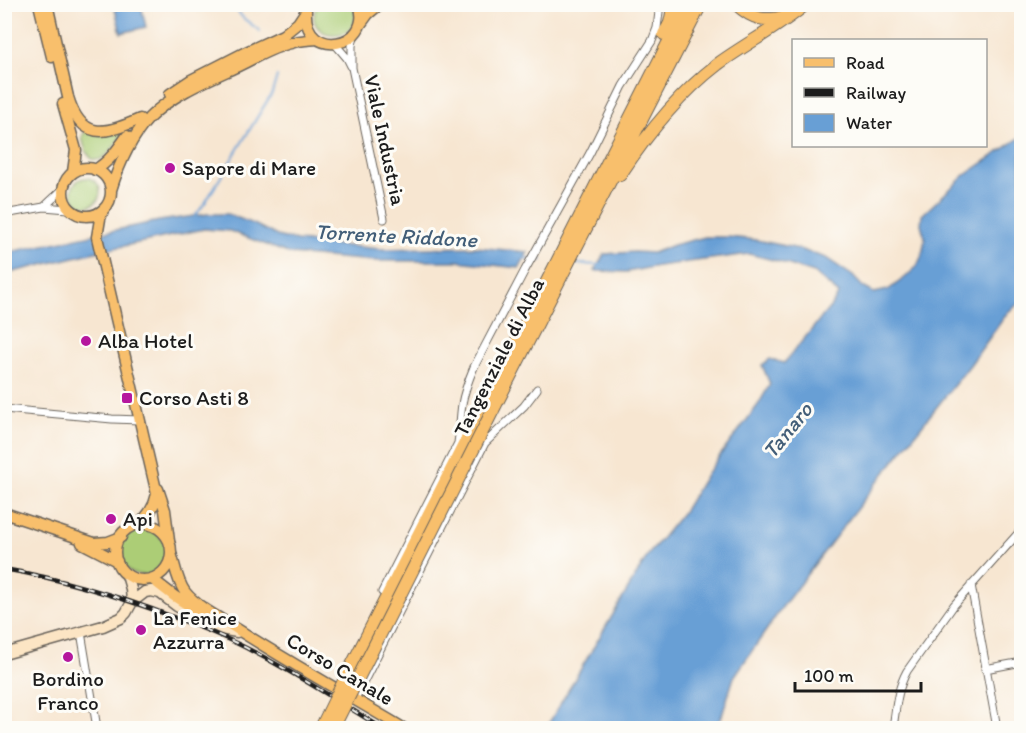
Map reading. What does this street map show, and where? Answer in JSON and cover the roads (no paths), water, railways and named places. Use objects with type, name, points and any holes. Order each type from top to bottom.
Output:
[{"type":"highway","points":[[618,141],[646,70],[670,23],[674,4]]},
{"type":"highway","name":"Tangenziale di Alba","points":[[333,729],[618,141],[688,4]]},
{"type":"highway","name":"Tangenziale di Alba","points":[[321,729],[488,408],[587,226],[701,4]]},
{"type":"highway","points":[[736,4],[754,18],[774,20],[794,14]]},
{"type":"highway","points":[[587,226],[648,136],[685,93],[718,65],[806,4]]},
{"type":"main road","points":[[39,4],[76,150],[74,172]]},
{"type":"main road","points":[[47,4],[68,97],[78,121],[92,129],[103,131],[140,119]]},
{"type":"main road","points":[[359,4],[360,25]]},
{"type":"main road","points":[[307,8],[305,19],[312,34],[326,43],[335,44],[354,35],[368,14],[380,4]]},
{"type":"main road","points":[[139,525],[150,513],[157,494],[150,462],[96,235],[79,216],[69,209],[63,197],[64,183],[79,169],[93,169],[105,165],[140,119],[159,101],[191,80],[283,35],[298,23],[307,8]]},
{"type":"main road","points":[[96,235],[116,174],[131,141],[150,117],[164,105],[200,84],[278,47],[292,42],[318,39]]},
{"type":"main road","points":[[76,150],[93,169],[106,178],[111,190]]},
{"type":"main road","points":[[79,216],[92,216],[103,210]]},
{"type":"main road","points":[[150,462],[165,510],[171,553],[167,566],[152,579],[139,580],[127,575],[117,561],[116,549],[121,537],[129,528],[148,525],[157,528],[169,541]]},
{"type":"main road","points":[[4,513],[94,543],[108,542],[121,537]]},
{"type":"main road","points":[[56,530],[117,561]]},
{"type":"main road","name":"Corso Canale","points":[[171,553],[181,584],[186,593],[197,603],[403,729]]},
{"type":"main road","name":"Corso Canale","points":[[152,579],[194,609],[258,642]]},
{"type":"street","points":[[335,687],[458,443],[462,404],[474,367],[585,162],[623,86],[652,41],[657,28],[659,4]]},
{"type":"street","name":"Viale Industria","points":[[354,35],[352,68],[384,219]]},
{"type":"street","name":"Viale Industria","points":[[335,44],[352,68]]},
{"type":"street","points":[[44,207],[62,190]]},
{"type":"street","points":[[4,214],[44,207],[69,209]]},
{"type":"street","points":[[355,699],[481,449],[524,406],[537,389]]},
{"type":"street","points":[[4,409],[140,420]]},
{"type":"street","points":[[893,729],[898,692],[907,670],[971,585],[1022,529]]},
{"type":"street","points":[[127,575],[132,602]]},
{"type":"street","points":[[971,585],[997,729]]},
{"type":"street","points":[[4,654],[103,626],[121,618],[132,602],[145,592],[156,591],[187,614],[215,628],[237,633]]},
{"type":"street","points":[[81,632],[97,729]]},
{"type":"street","points":[[985,669],[1022,662]]},
{"type":"water","points":[[114,5],[141,5],[146,27],[121,33]]},
{"type":"water","name":"Tanaro","points":[[1021,137],[1021,302],[1008,312],[970,365],[783,606],[734,677],[718,728],[546,728],[648,555],[683,512],[707,473],[758,405],[770,384],[762,365],[770,359],[784,363],[839,294],[814,273],[749,254],[627,272],[595,271],[604,254],[653,253],[705,237],[757,240],[799,249],[826,258],[874,293],[888,290],[917,266],[922,255],[925,239],[921,224],[922,215],[965,175]]},
{"type":"water","points":[[208,214],[228,214],[277,236],[297,241],[381,249],[476,247],[528,252],[519,268],[457,261],[374,261],[290,254],[230,231],[204,229],[5,274],[5,253],[159,221]]},
{"type":"waterway","points":[[232,4],[243,18],[260,31]]},
{"type":"waterway","points":[[195,216],[272,93],[277,76]]},
{"type":"waterway","name":"Torrente Riddone","points":[[523,258],[542,260]]},
{"type":"waterway","name":"Torrente Riddone","points":[[577,264],[601,265]]},
{"type":"railway","points":[[4,569],[70,583],[113,596],[215,633],[285,669],[382,728]]},
{"type":"place","name":"Sapore di Mare","points":[[170,168]]},
{"type":"place","name":"Alba Hotel","points":[[86,341]]},
{"type":"place","name":"Corso Asti 8","points":[[127,398]]},
{"type":"place","name":"Api","points":[[111,519]]},
{"type":"place","name":"La Fenice Azzurra","points":[[141,630]]},
{"type":"place","name":"Bordino Franco","points":[[68,657]]}]
